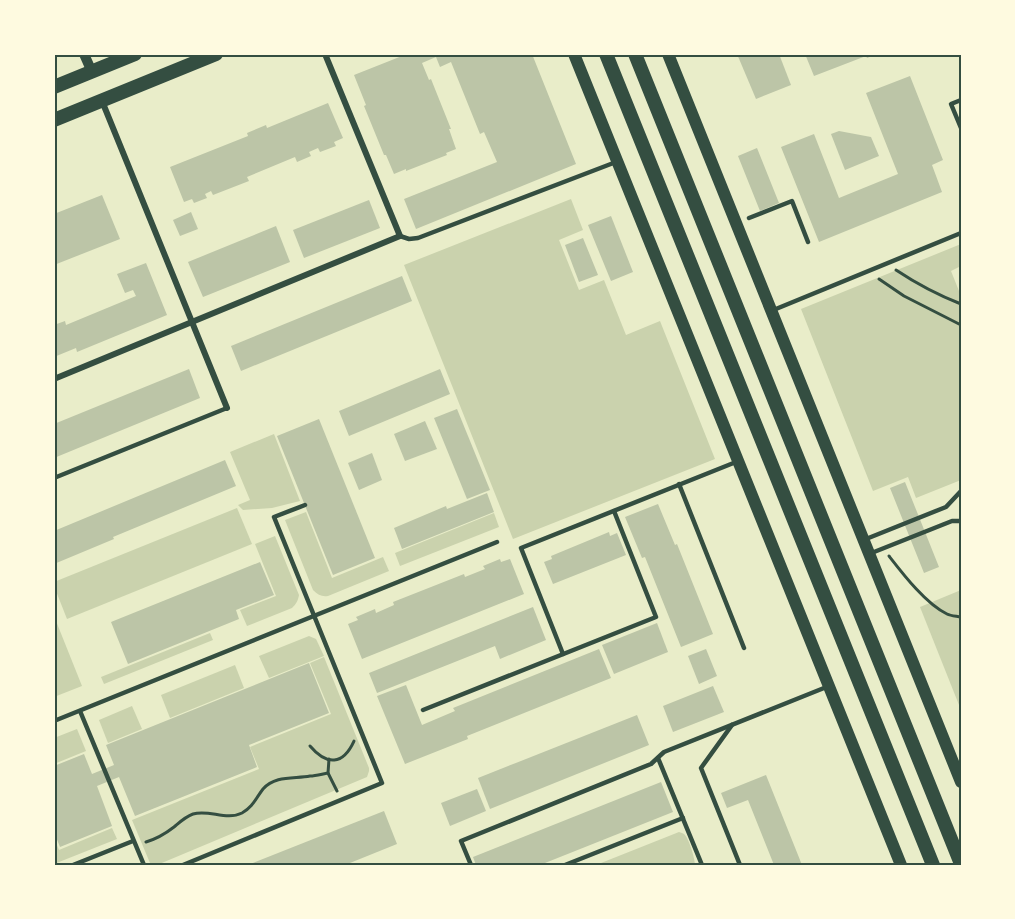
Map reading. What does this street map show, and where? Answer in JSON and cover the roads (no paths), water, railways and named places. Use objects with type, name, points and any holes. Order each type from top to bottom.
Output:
[{"type":"main road","points":[[54,87],[135,54]]},
{"type":"main road","points":[[54,120],[216,54]]},
{"type":"main road","points":[[574,54],[901,865]]},
{"type":"main road","points":[[606,54],[933,865]]},
{"type":"main road","points":[[635,54],[961,864]]},
{"type":"main road","points":[[668,54],[961,782]]},
{"type":"street","points":[[84,54],[92,72]]},
{"type":"street","points":[[54,379],[400,236],[325,54]]},
{"type":"street","points":[[102,100],[227,408]]},
{"type":"lane","points":[[961,100],[951,104],[961,128]]},
{"type":"lane","points":[[400,236],[409,239],[418,238],[617,162]]},
{"type":"lane","points":[[749,218],[792,201],[808,242]]},
{"type":"lane","points":[[771,311],[961,233]]},
{"type":"lane","points":[[54,478],[227,408]]},
{"type":"lane","points":[[563,654],[521,548],[738,461]]},
{"type":"lane","points":[[679,484],[744,648]]},
{"type":"lane","points":[[864,540],[946,507],[961,491]]},
{"type":"lane","points":[[183,865],[382,783],[274,517],[305,505]]},
{"type":"lane","points":[[423,710],[656,616],[614,511]]},
{"type":"lane","points":[[869,554],[952,520],[961,521]]},
{"type":"lane","points":[[54,721],[497,542]]},
{"type":"lane","points":[[471,865],[461,841],[651,764],[664,752],[829,687]]},
{"type":"lane","points":[[80,711],[144,865]]},
{"type":"lane","points":[[732,725],[701,768],[740,865]]},
{"type":"lane","points":[[658,758],[702,865]]},
{"type":"lane","points":[[565,865],[683,818]]},
{"type":"lane","points":[[73,865],[134,843]]}]
